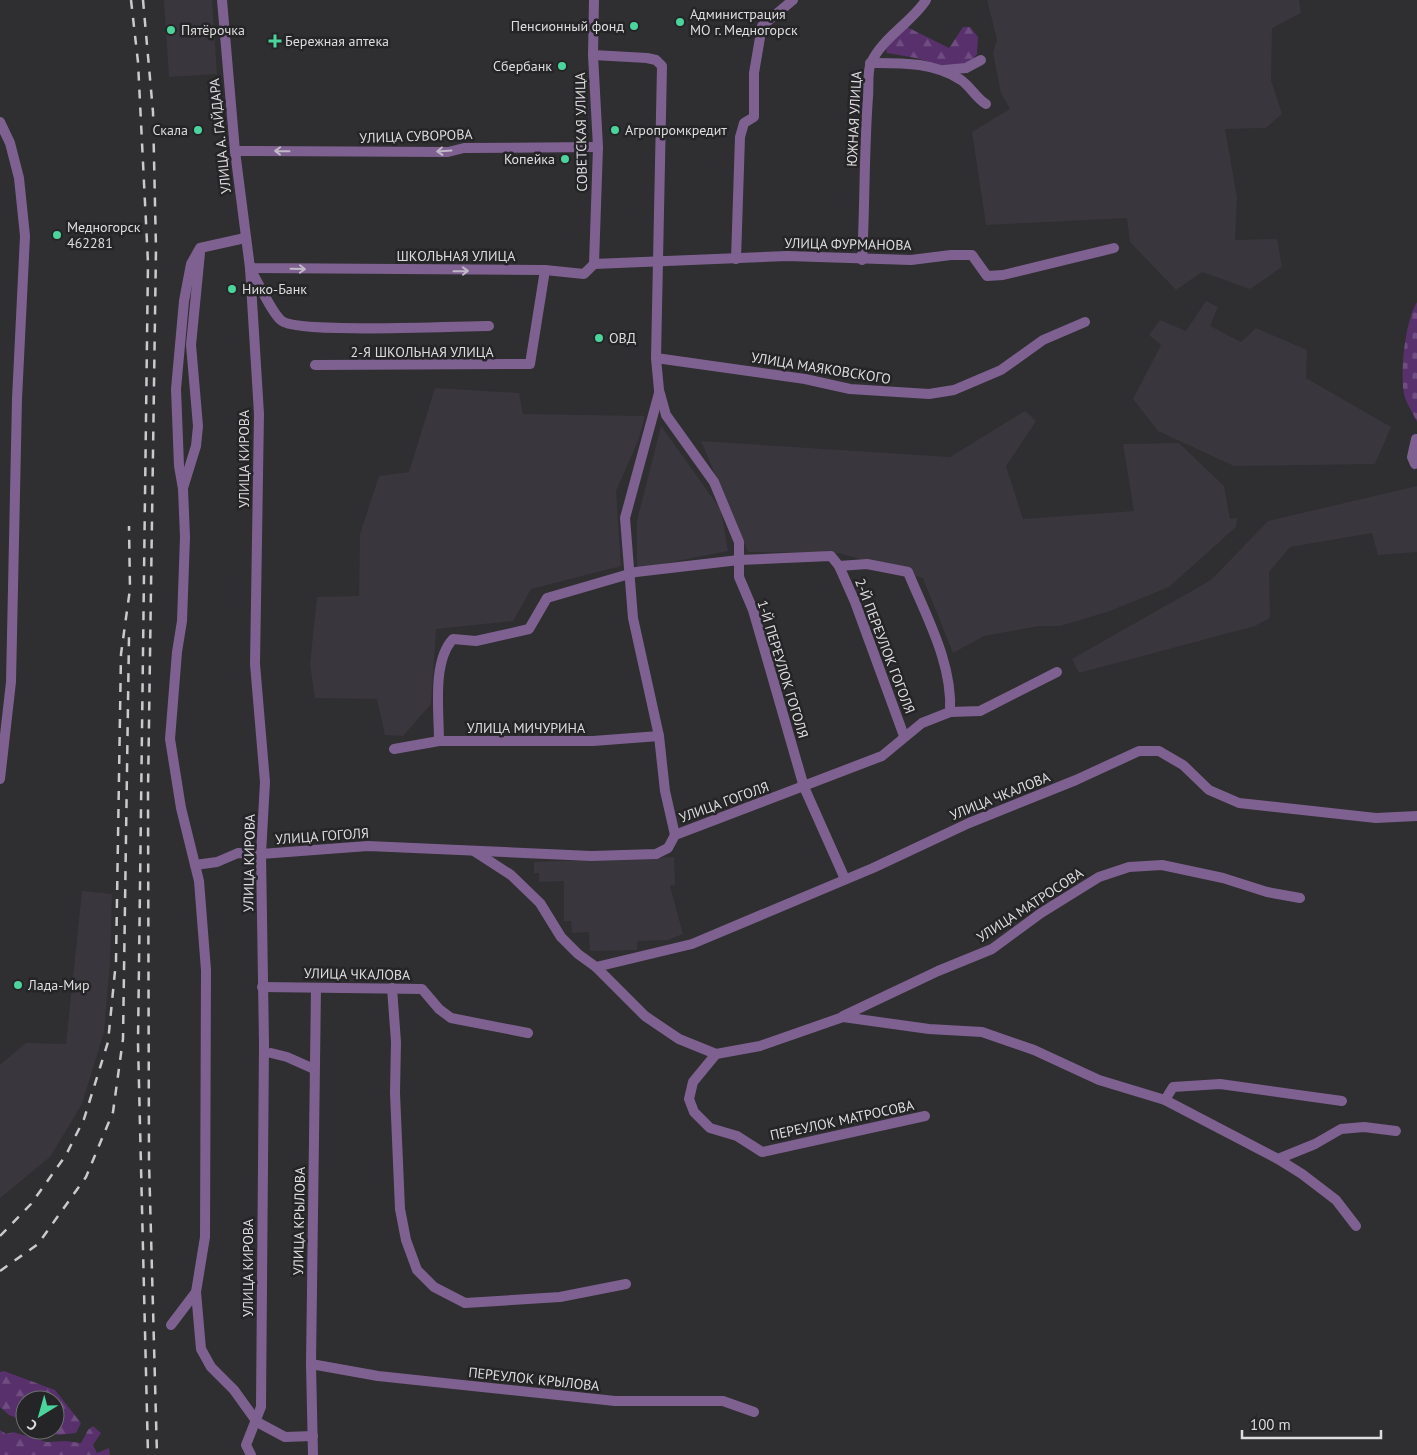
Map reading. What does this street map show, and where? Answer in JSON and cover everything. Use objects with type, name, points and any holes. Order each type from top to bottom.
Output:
[{"type":"street","name":"УЛИЦА А. ГАЙДАРА","points":[[222,0],[235,151],[250,268]]},
{"type":"street","name":"СОВЕТСКАЯ УЛИЦА","points":[[594,0],[593,55],[598,147],[594,264]]},
{"type":"street","points":[[736,259],[740,137],[744,123],[754,117],[754,73],[762,26],[793,0]]},
{"type":"street","name":"ЮЖНАЯ УЛИЦА","points":[[862,260],[870,63],[891,38],[921,8],[926,0]]},
{"type":"street","name":"1-Й ПЕРЕУЛОК ГОГОЛЯ","points":[[593,55],[648,58],[656,60],[662,66],[656,358],[660,390],[666,415],[714,482],[740,542],[739,577],[752,610],[804,787],[845,879]]},
{"type":"street","points":[[870,63],[901,62],[944,70],[966,68],[981,60]]},
{"type":"street","points":[[944,70],[973,90],[979,100],[986,104]]},
{"type":"street","points":[[0,122],[10,143],[19,178],[25,236],[18,390],[11,682],[0,779]]},
{"type":"street","name":"УЛИЦА СУВОРОВА","points":[[235,151],[448,152],[464,148],[598,147]]},
{"type":"street","points":[[245,238],[200,248],[191,264],[184,301],[176,389],[178,466],[183,489],[185,537],[182,621],[177,652],[170,738],[181,808],[200,881],[206,970],[205,1237],[196,1292],[201,1349],[211,1367],[234,1390],[257,1422],[285,1437],[313,1436]]},
{"type":"street","points":[[183,489],[196,446],[198,426],[191,345],[200,248]]},
{"type":"street","name":"УЛИЦА ФУРМАНОВА","points":[[658,263],[787,256],[862,260],[911,260],[951,255],[972,255],[987,276],[1003,275],[1114,248]]},
{"type":"street","name":"ШКОЛЬНАЯ УЛИЦА","points":[[250,268],[545,270],[584,274],[594,264],[658,263]]},
{"type":"street","points":[[250,268],[276,314],[290,326],[339,328],[489,326]]},
{"type":"street","name":"УЛИЦА КИРОВА","points":[[250,268],[259,414],[255,664],[265,782],[261,854],[261,1407],[257,1422],[248,1434],[246,1445],[251,1455]]},
{"type":"street","name":"2-Я ШКОЛЬНАЯ УЛИЦА","points":[[315,365],[530,364],[545,270]]},
{"type":"street","name":"УЛИЦА МАЯКОВСКОГО","points":[[656,358],[805,379],[850,389],[930,394],[954,390],[1001,370],[1043,340],[1085,322]]},
{"type":"street","points":[[660,390],[625,518],[633,618],[659,736],[664,791],[675,835]]},
{"type":"street","points":[[1412,460],[1416,439]]},
{"type":"street","points":[[439,741],[440,665],[448,645],[453,640],[476,641],[529,629],[547,598],[628,572],[739,560],[831,556],[839,566],[867,564],[908,572],[937,643],[951,690],[950,712]]},
{"type":"street","name":"2-Й ПЕРЕУЛОК ГОГОЛЯ","points":[[839,566],[855,602],[904,736]]},
{"type":"street","name":"УЛИЦА ГОГОЛЯ","points":[[196,865],[217,862],[238,853],[261,854],[368,846],[592,856],[656,854],[668,848],[675,835],[882,756],[922,723],[950,712],[980,711],[1057,672]]},
{"type":"street","name":"УЛИЦА МИЧУРИНА","points":[[394,748],[439,741],[593,741],[659,736]]},
{"type":"street","name":"УЛИЦА ЧКАЛОВА","points":[[596,967],[692,944],[845,879],[969,823],[1076,780],[1139,751],[1159,751],[1183,765],[1209,790],[1239,803],[1315,813],[1376,818],[1417,816]]},
{"type":"street","points":[[474,851],[498,864],[526,888],[540,903],[561,937],[596,967],[645,1016],[679,1039],[716,1054]]},
{"type":"street","name":"УЛИЦА МАТРОСОВА","points":[[716,1054],[760,1046],[843,1016],[938,971],[992,949],[1041,913],[1099,877],[1129,867],[1162,865],[1222,878],[1266,892],[1300,898]]},
{"type":"street","name":"УЛИЦА ЧКАЛОВА","points":[[262,987],[422,989],[439,1009],[451,1018],[528,1033]]},
{"type":"street","name":"УЛИЦА КРЫЛОВА","points":[[313,1455],[311,1364],[316,988]]},
{"type":"street","points":[[392,988],[396,1042],[395,1093],[400,1209],[406,1240],[417,1270],[434,1287],[465,1303],[560,1297],[626,1284]]},
{"type":"street","name":"УЛИЦА МАТРОСОВА","points":[[843,1016],[929,1029],[982,1032],[1034,1050],[1099,1080],[1164,1100],[1278,1158],[1336,1200],[1356,1226]]},
{"type":"street","points":[[271,1053],[287,1057],[314,1069]]},
{"type":"street","name":"ПЕРЕУЛОК МАТРОСОВА","points":[[716,1054],[693,1082],[689,1099],[694,1112],[710,1128],[736,1136],[762,1152],[925,1116]]},
{"type":"street","points":[[1164,1100],[1173,1087],[1220,1084],[1342,1101]]},
{"type":"street","points":[[1278,1158],[1315,1144],[1340,1129],[1364,1127],[1396,1131]]},
{"type":"street","points":[[172,1325],[196,1292]]},
{"type":"street","name":"ПЕРЕУЛОК КРЫЛОВА","points":[[311,1364],[378,1376],[615,1401],[723,1400],[754,1412]]},
{"type":"shaded area","points":[[164,0],[212,0],[217,74],[169,77]]},
{"type":"shaded area","points":[[987,0],[1299,0],[1301,13],[1272,28],[1271,80],[1282,114],[1266,128],[1225,129],[1237,197],[1235,240],[1277,239],[1282,267],[1250,289],[1202,272],[1176,290],[1130,242],[1127,218],[986,225],[972,132],[1010,109],[1001,93],[993,53],[997,39]]},
{"type":"shaded area","points":[[1206,301],[1218,307],[1210,326],[1241,342],[1256,328],[1307,350],[1306,378],[1391,427],[1375,464],[1234,466],[1158,431],[1133,399],[1161,345],[1149,335],[1160,320],[1186,331]]},
{"type":"shaded area","points":[[435,388],[519,393],[523,414],[645,416],[638,441],[616,491],[621,566],[531,589],[513,621],[436,629],[431,704],[403,736],[385,735],[377,699],[315,698],[310,664],[317,597],[359,596],[360,534],[379,476],[409,472]]},
{"type":"shaded area","points":[[1025,411],[1036,421],[1006,466],[1023,519],[1134,511],[1123,444],[1179,443],[1224,486],[1230,519],[1237,518],[1236,527],[1169,587],[1110,611],[1060,626],[1039,626],[984,636],[953,653],[923,578],[839,553],[748,552],[701,441],[950,457]]},
{"type":"shaded area","points":[[661,426],[721,510],[728,551],[637,569],[637,521]]},
{"type":"shaded area","points":[[1417,486],[1417,552],[1378,555],[1372,533],[1290,547],[1269,572],[1270,618],[1255,626],[1079,673],[1072,659],[1211,580],[1268,521]]},
{"type":"shaded area","points":[[674,857],[675,885],[670,886],[683,934],[668,940],[637,941],[637,950],[590,951],[589,932],[572,933],[571,921],[564,921],[564,881],[539,882],[539,873],[534,873],[534,862]]},
{"type":"shaded area","points":[[82,891],[112,894],[110,963],[104,1032],[82,1104],[50,1157],[0,1198],[0,1065],[26,1043],[66,1044]]},
{"type":"green space","points":[[907,27],[949,48],[963,27],[970,27],[978,37],[977,54],[969,64],[942,66],[916,58],[887,53],[886,48]]},
{"type":"green space","points":[[1417,302],[1417,422],[1404,394],[1403,372],[1404,346],[1409,321]]},
{"type":"green space","points":[[4,1371],[55,1390],[15,1390],[15,1417],[9,1415],[0,1407],[0,1372]]},
{"type":"green space","points":[[65,1403],[81,1423],[76,1433],[65,1434]]},
{"type":"green space","points":[[93,1426],[101,1433],[93,1445],[97,1453],[109,1448],[110,1455],[0,1455],[0,1430],[6,1434],[15,1433],[15,1440],[81,1443],[88,1430]]},
{"type":"railway","points":[[131,0],[138,62],[148,263],[138,1043],[148,1455]]},
{"type":"railway","points":[[143,0],[153,112],[156,249],[148,791],[149,1161],[157,1455]]},
{"type":"railway","points":[[0,1236],[31,1204],[66,1155],[84,1119],[108,1042],[116,961],[121,654],[130,589],[129,526]]},
{"type":"railway","points":[[0,1271],[38,1244],[86,1177],[113,1112],[123,1039],[129,636]]},
{"type":"place","name":"Администрация МО г. Медногорск","points":[[680,22]]},
{"type":"place","name":"Пенсионный фонд","points":[[634,26]]},
{"type":"place","name":"Пятёрочка","points":[[171,30]]},
{"type":"place","name":"Бережная аптека","points":[[275,41]]},
{"type":"place","name":"Сбербанк","points":[[562,66]]},
{"type":"place","name":"Скала","points":[[198,130]]},
{"type":"place","name":"Агропромкредит","points":[[615,130]]},
{"type":"place","name":"Копейка","points":[[565,159]]},
{"type":"place","name":"Медногорск 462281","points":[[57,235]]},
{"type":"place","name":"Нико-Банк","points":[[232,289]]},
{"type":"place","name":"ОВД","points":[[599,338]]},
{"type":"place","name":"Лада-Мир","points":[[18,985]]}]
